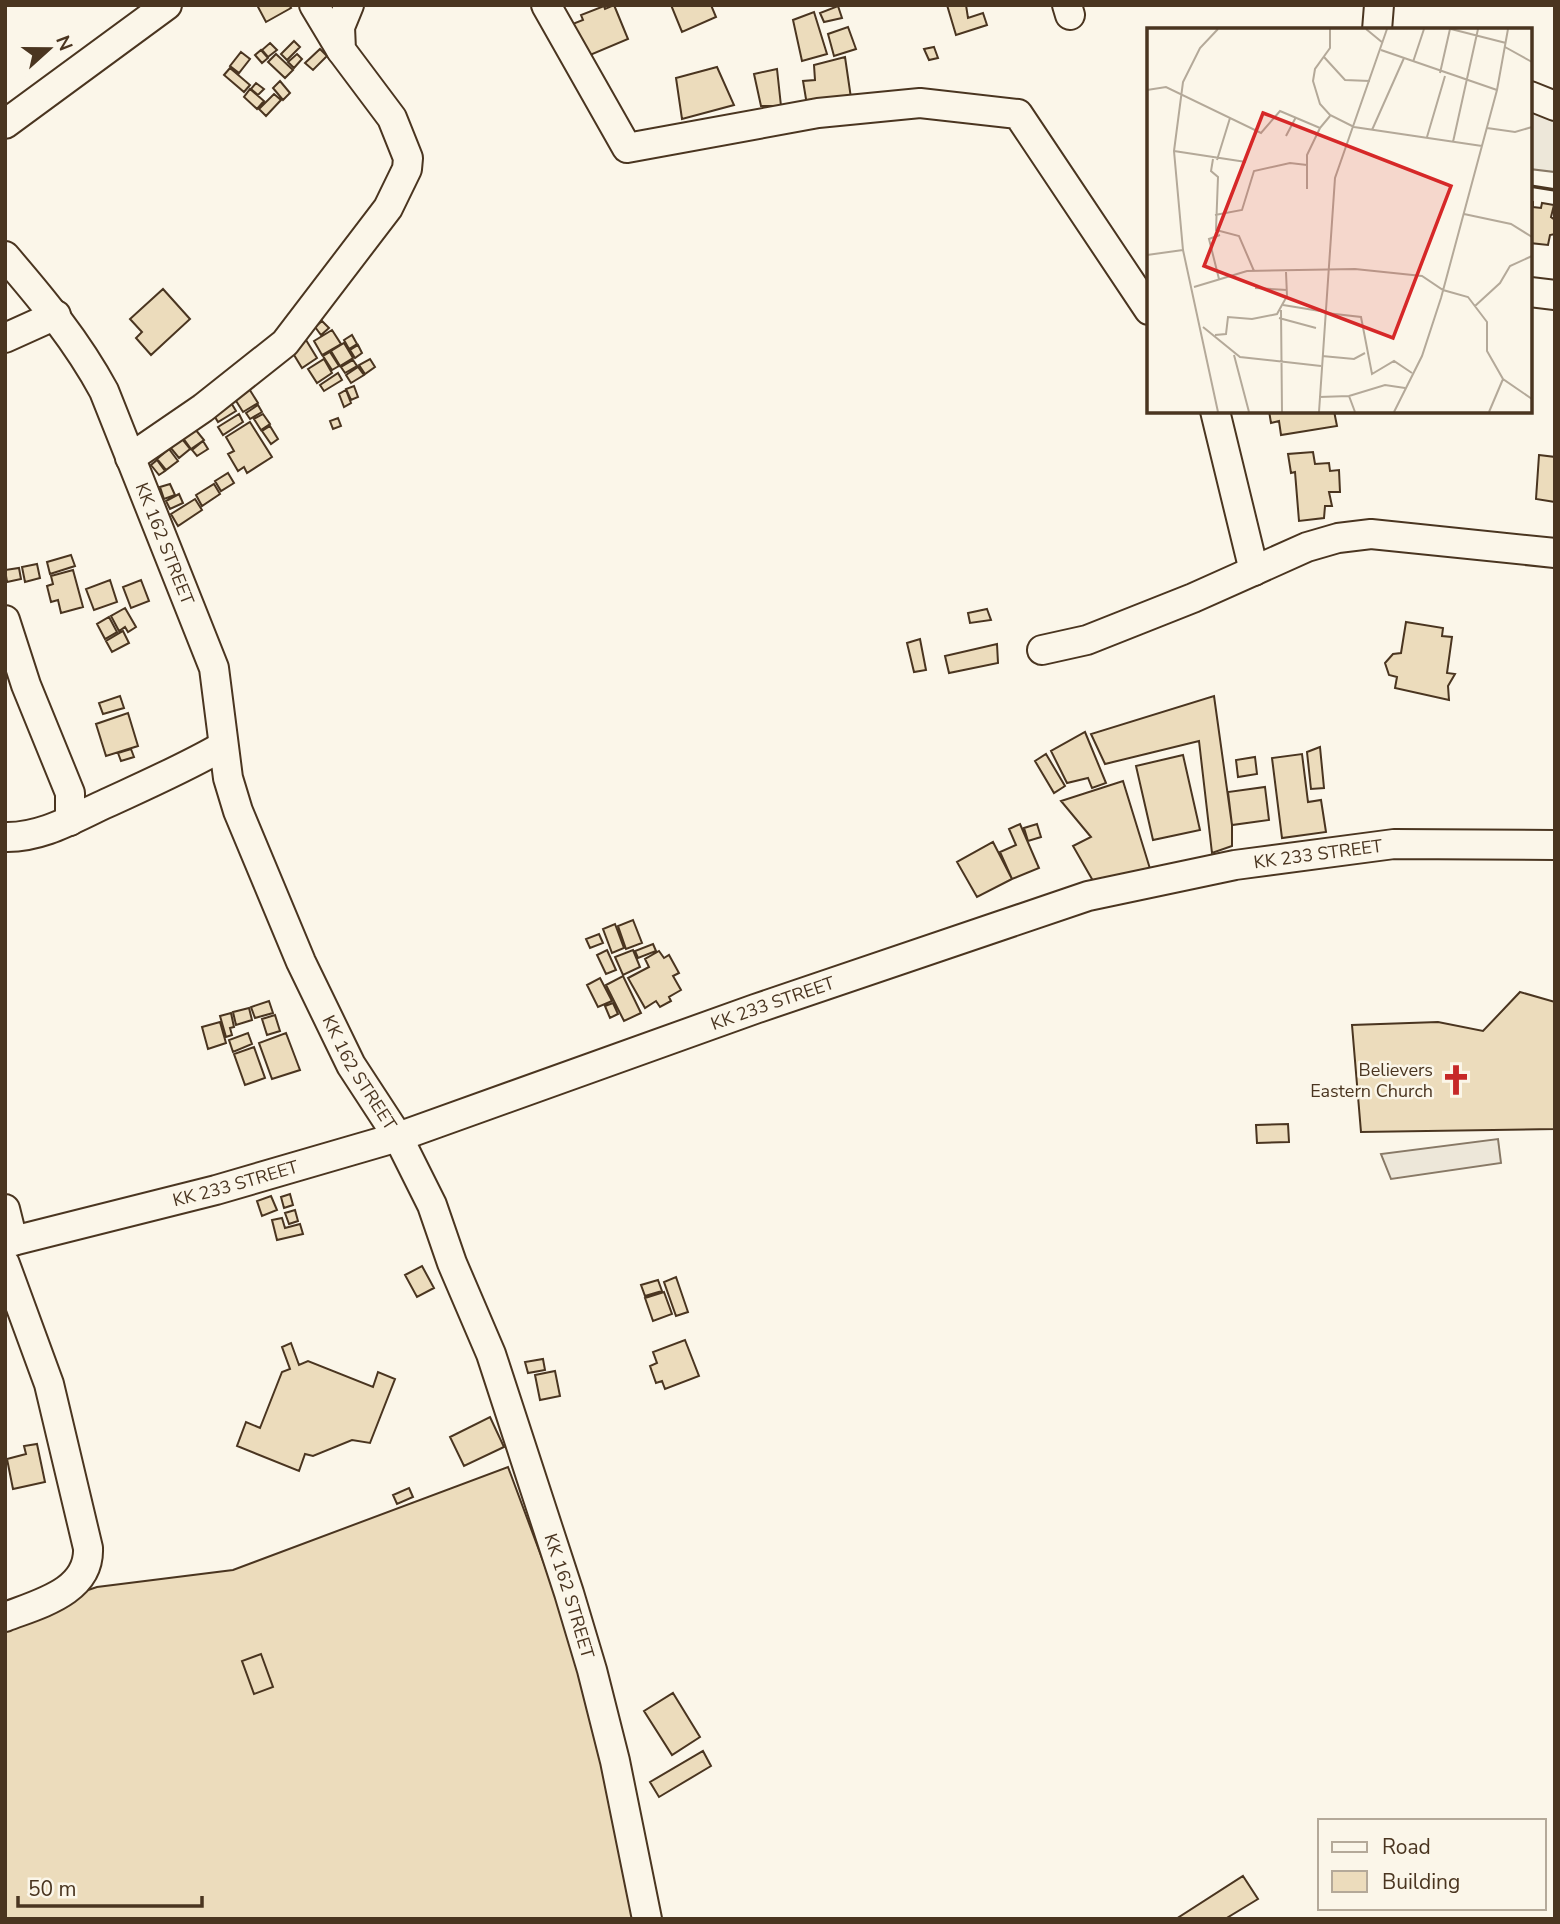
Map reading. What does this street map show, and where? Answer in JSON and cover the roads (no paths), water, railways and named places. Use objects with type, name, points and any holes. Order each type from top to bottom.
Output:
[{"type":"street","points":[[5,124],[167,5]]},
{"type":"street","points":[[130,458],[203,408],[285,343],[388,208],[407,169],[408,158],[391,118],[341,50],[314,5]]},
{"type":"street","points":[[341,50],[340,27],[349,5]]},
{"type":"street","points":[[546,5],[627,148],[818,113],[920,103],[1018,114],[1147,307]]},
{"type":"street","points":[[1377,28],[1379,5]]},
{"type":"street","points":[[1532,97],[1555,106]]},
{"type":"street","name":"KK 162 STREET","points":[[5,256],[56,315],[90,364],[104,391],[214,668],[228,778],[239,811],[301,962],[351,1065],[398,1137],[432,1205],[452,1263],[491,1354],[569,1593],[615,1761],[647,1919]]},
{"type":"street","points":[[1532,292],[1555,295]]},
{"type":"street","points":[[5,338],[56,315]]},
{"type":"street","points":[[1215,413],[1254,571]]},
{"type":"street","points":[[1042,650],[1087,640],[1193,598],[1307,547],[1338,538],[1360,535],[1555,553]]},
{"type":"street","points":[[5,620],[26,685],[69,793],[70,821]]},
{"type":"street","points":[[5,836],[18,837],[47,831],[182,769],[223,746]]},
{"type":"street","name":"KK 233 STREET","points":[[8,1249],[398,1137],[755,1009],[1088,896],[1235,865],[1380,846],[1555,845]]},
{"type":"street","points":[[5,1209],[8,1249],[50,1384],[89,1562],[66,1592],[5,1617]]},
{"type":"place","name":"Believers Eastern Church","points":[[1456,1080]]}]
